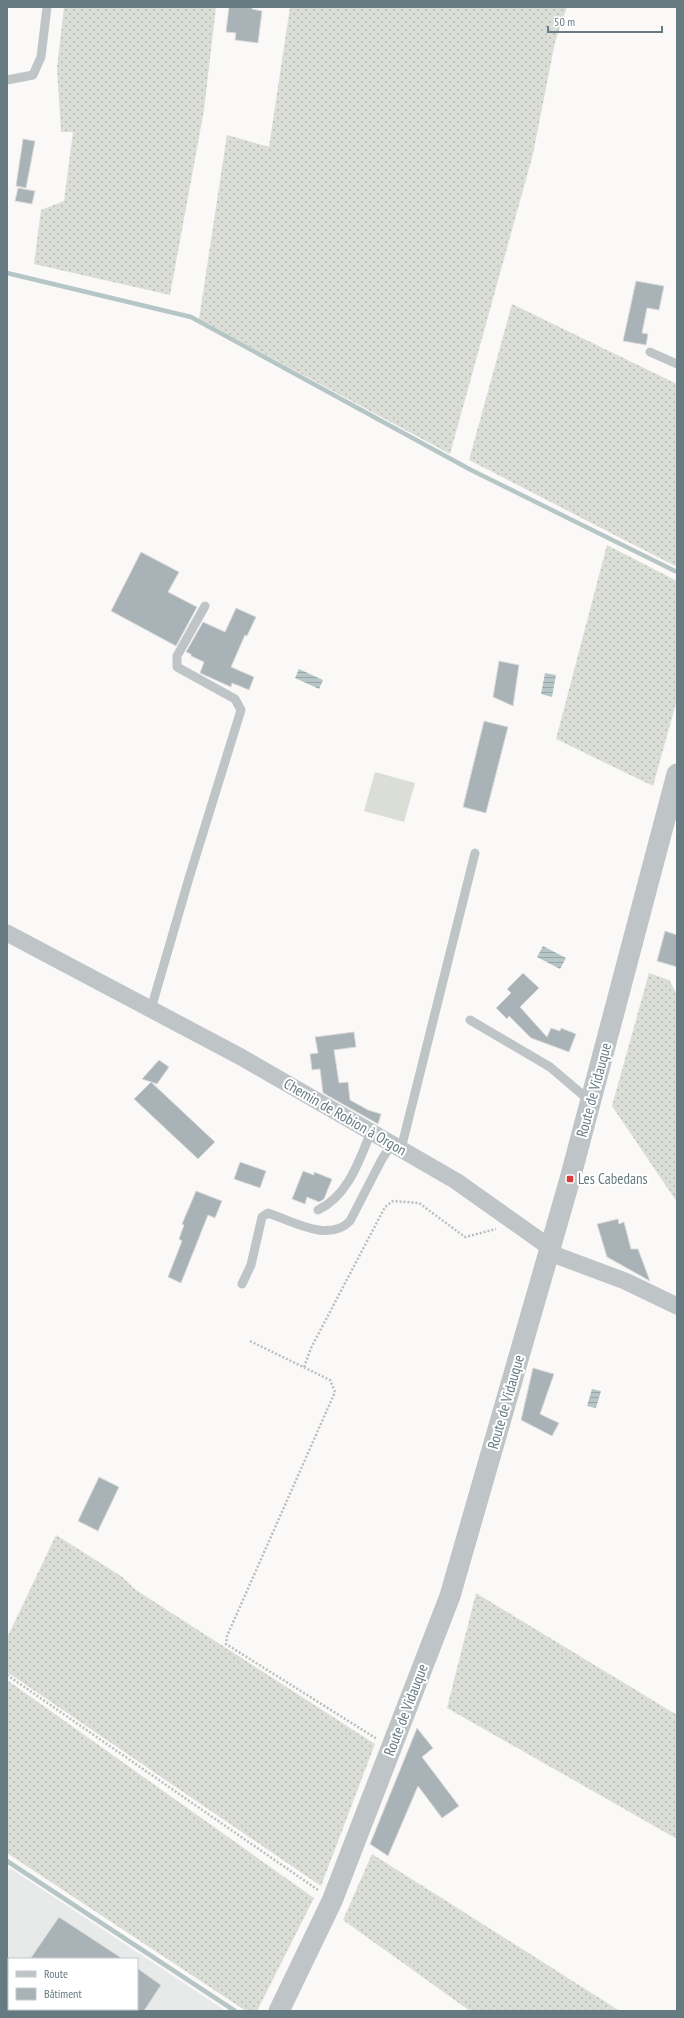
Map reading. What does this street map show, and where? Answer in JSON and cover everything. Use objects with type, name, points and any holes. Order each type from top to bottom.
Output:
[{"type":"street","name":"Route de Vidauque","points":[[279,2011],[332,1900],[450,1596],[548,1246],[591,1102],[677,775]]},
{"type":"street","name":"Chemin de Robion à Orgon","points":[[7,933],[241,1057],[456,1181],[548,1246],[558,1256],[625,1281],[677,1306]]},
{"type":"lane","points":[[7,80],[33,75],[41,56],[47,7]]},
{"type":"lane","points":[[650,352],[677,364]]},
{"type":"lane","points":[[151,1010],[189,878],[241,710],[235,699],[177,667],[178,656],[205,606]]},
{"type":"lane","points":[[242,1284],[250,1265],[262,1217],[268,1213],[319,1230],[330,1231],[343,1229],[350,1221],[382,1159],[397,1147],[475,853]]},
{"type":"lane","points":[[470,1020],[550,1067],[591,1102]]},
{"type":"lane","points":[[318,1210],[330,1204],[343,1191],[371,1132]]},
{"type":"path","points":[[304,1367],[311,1348],[385,1207],[393,1202],[419,1203],[465,1237],[480,1235],[515,1223]]},
{"type":"path","points":[[250,1341],[330,1380],[335,1392],[227,1636],[226,1644],[391,1748]]},
{"type":"path","points":[[7,1675],[332,1900]]},
{"type":"shaded area","points":[[64,7],[216,7],[204,110],[170,295],[34,264],[41,210],[64,201],[73,132],[61,132],[57,68]]},
{"type":"shaded area","points":[[290,7],[567,7],[555,42],[533,154],[450,454],[199,319],[227,135],[269,147]]},
{"type":"shaded area","points":[[512,304],[677,384],[677,567],[469,460]]},
{"type":"shaded area","points":[[607,545],[677,581],[677,700],[653,786],[556,739]]},
{"type":"shaded area","points":[[299,669],[323,680],[319,689],[295,678]]},
{"type":"shaded area","points":[[545,673],[556,675],[552,697],[541,694]]},
{"type":"shaded area","points":[[375,772],[415,783],[404,822],[364,811]]},
{"type":"shaded area","points":[[543,946],[566,958],[560,969],[537,957]]},
{"type":"shaded area","points":[[649,973],[669,980],[677,994],[677,1202],[612,1106]]},
{"type":"shaded area","points":[[592,1389],[601,1391],[596,1408],[587,1406]]},
{"type":"shaded area","points":[[56,1535],[121,1576],[136,1590],[375,1744],[321,1886],[7,1672],[7,1638]]},
{"type":"shaded area","points":[[476,1593],[677,1715],[677,1839],[447,1708]]},
{"type":"shaded area","points":[[7,1680],[314,1898],[257,2011],[246,2011],[7,1853]]},
{"type":"shaded area","points":[[372,1854],[620,2011],[470,2011],[343,1920]]},
{"type":"shaded area","points":[[10,1868],[226,2011],[7,2011],[7,1872]]},
{"type":"building","points":[[229,7],[252,7],[252,9],[262,11],[258,43],[235,40],[236,33],[226,32]]},
{"type":"building","points":[[23,139],[35,141],[26,188],[16,186]]},
{"type":"building","points":[[18,188],[35,191],[32,204],[15,201]]},
{"type":"building","points":[[636,281],[664,286],[659,310],[647,308],[642,333],[648,334],[646,345],[623,341]]},
{"type":"building","points":[[141,552],[179,572],[168,592],[197,607],[176,646],[111,611]]},
{"type":"building","points":[[236,608],[256,617],[247,636],[245,635],[231,667],[254,677],[249,690],[232,683],[231,687],[200,673],[204,662],[186,652],[203,622],[225,632]]},
{"type":"building","points":[[499,661],[519,665],[513,706],[493,697]]},
{"type":"building","points":[[484,721],[508,727],[486,813],[463,807]]},
{"type":"building","points":[[665,931],[677,935],[677,967],[657,961]]},
{"type":"building","points":[[523,973],[539,988],[520,1007],[547,1037],[551,1028],[560,1031],[561,1028],[576,1034],[569,1052],[531,1038],[509,1016],[507,1019],[496,1008],[511,993],[507,989]]},
{"type":"building","points":[[354,1032],[356,1047],[334,1050],[339,1083],[348,1082],[350,1100],[368,1110],[381,1114],[378,1124],[323,1093],[320,1069],[312,1070],[310,1054],[318,1053],[315,1037]]},
{"type":"building","points":[[159,1060],[169,1067],[157,1084],[142,1079]]},
{"type":"building","points":[[151,1082],[215,1142],[198,1159],[134,1099]]},
{"type":"building","points":[[240,1162],[266,1171],[260,1188],[234,1179]]},
{"type":"building","points":[[303,1171],[314,1175],[314,1172],[332,1179],[324,1199],[319,1202],[307,1197],[305,1204],[292,1199]]},
{"type":"building","points":[[196,1191],[222,1201],[215,1218],[208,1215],[181,1283],[168,1277],[182,1241],[179,1239],[184,1225],[182,1224]]},
{"type":"building","points":[[618,1219],[619,1224],[624,1222],[631,1249],[638,1249],[650,1281],[607,1257],[597,1224]]},
{"type":"building","points":[[533,1368],[554,1374],[540,1414],[559,1423],[552,1436],[521,1420]]},
{"type":"building","points":[[99,1477],[119,1487],[98,1531],[78,1521]]},
{"type":"building","points":[[417,1728],[433,1748],[422,1757],[459,1806],[442,1818],[418,1786],[388,1856],[370,1844]]},
{"type":"building","points":[[59,1917],[121,1958],[31,1958]]},
{"type":"building","points":[[138,1969],[161,1985],[144,2011],[137,2011]]},
{"type":"waterway","points":[[7,273],[191,317],[471,470],[677,572]]},
{"type":"waterway","points":[[7,1861],[235,2011]]},
{"type":"place","name":"Les Cabedans","points":[[570,1179]]}]
